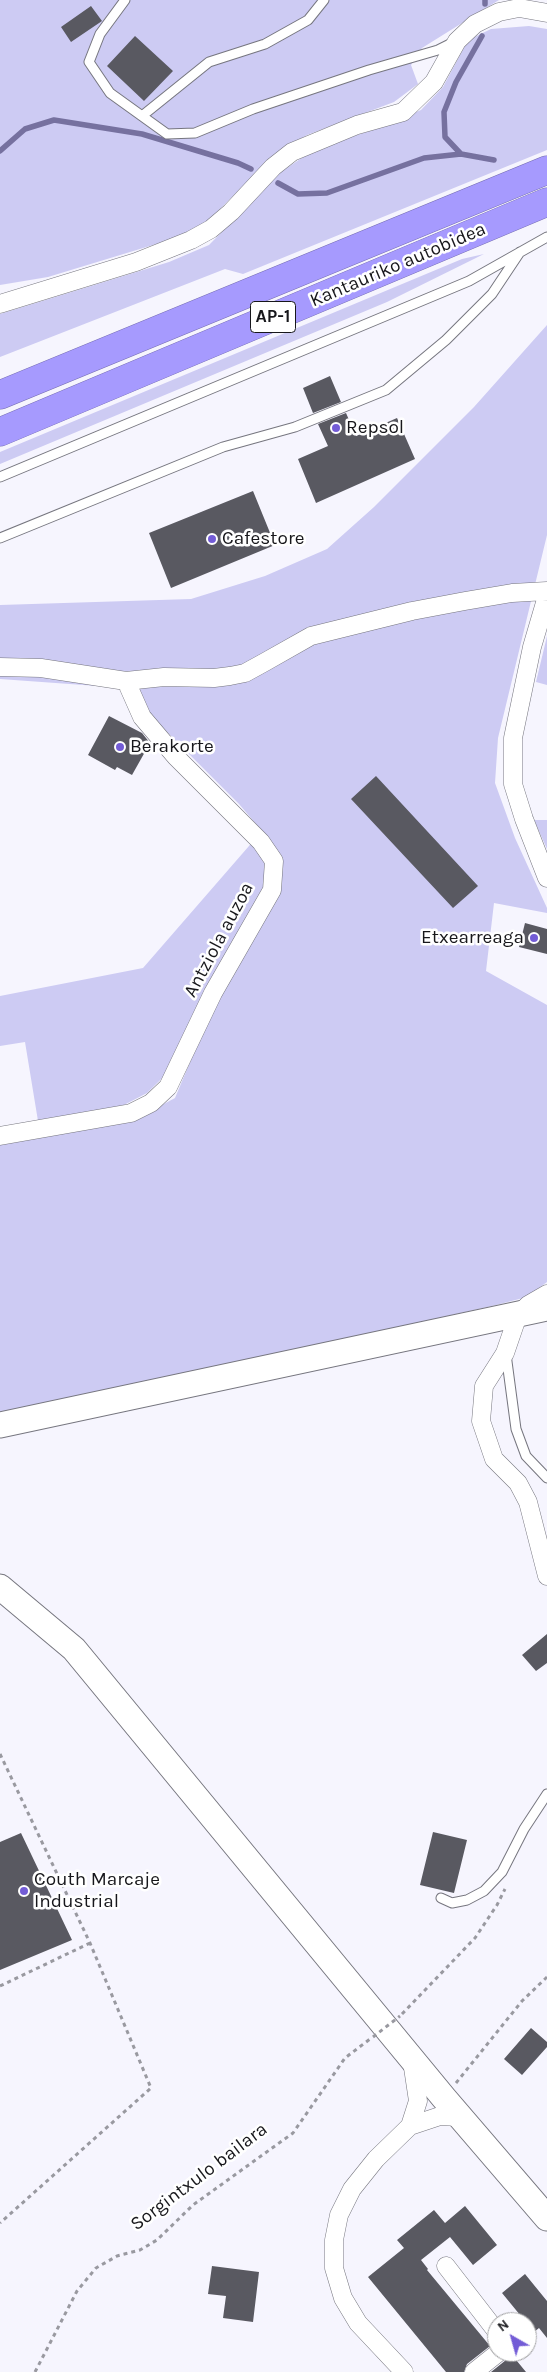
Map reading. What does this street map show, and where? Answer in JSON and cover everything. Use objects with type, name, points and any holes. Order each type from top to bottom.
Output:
[{"type":"highway","name":"Kantauriko autobidea","points":[[0,394],[547,170]]},
{"type":"highway","name":"Kantauriko autobidea","points":[[0,432],[547,202]]},
{"type":"main road","points":[[0,1425],[547,1308]]},
{"type":"main road","points":[[0,1586],[74,1649],[444,2098],[547,2218]]},
{"type":"street","points":[[0,304],[169,251],[211,229],[231,212],[273,167],[292,152],[357,125],[403,112],[434,82],[457,41],[475,24],[499,12],[519,8],[547,13]]},
{"type":"street","points":[[0,667],[41,668],[126,682],[164,676],[214,678],[230,676],[265,662],[310,636],[412,611],[512,593],[547,591]]},
{"type":"street","points":[[547,596],[532,647],[513,738],[513,784],[524,819],[547,878]]},
{"type":"street","name":"Antziola auzoa","points":[[0,1136],[131,1113],[151,1103],[168,1087],[213,993],[272,890],[274,861],[260,842],[176,757],[142,717],[126,682]]},
{"type":"street","points":[[547,1294],[528,1305],[518,1315],[506,1353],[484,1386],[481,1422],[494,1459],[518,1483],[528,1502],[547,1576]]},
{"type":"street","points":[[410,2126],[418,2101],[418,2089],[411,2058]]},
{"type":"street","points":[[404,2372],[358,2323],[343,2298],[334,2268],[334,2240],[340,2215],[352,2189],[376,2159],[410,2126],[440,2116],[460,2117]]},
{"type":"street","points":[[446,2266],[487,2319]]},
{"type":"street","points":[[474,2372],[487,2362]]},
{"type":"lane","points":[[125,0],[100,34],[89,62],[110,93],[166,134],[195,133],[253,109],[369,70],[438,50],[457,41]]},
{"type":"lane","points":[[142,116],[209,62],[265,44],[308,20],[324,0]]},
{"type":"lane","points":[[0,477],[469,281],[547,237]]},
{"type":"lane","points":[[0,538],[223,447],[295,427],[386,390],[446,340],[492,294],[520,252]]},
{"type":"lane","points":[[506,1353],[516,1429],[526,1456],[543,1470],[547,1478]]},
{"type":"lane","points":[[441,1898],[452,1903],[467,1900],[484,1891],[502,1872],[524,1829],[547,1794]]},
{"type":"path","points":[[0,1754],[90,1943],[151,2088],[0,2223]]},
{"type":"path","name":"Sorgintxulo bailara","points":[[35,2372],[77,2291],[96,2268],[117,2256],[140,2250],[157,2240],[193,2205],[293,2133],[346,2058],[400,2016],[475,1938],[497,1905],[509,1881]]},
{"type":"path","points":[[0,1986],[90,1943]]},
{"type":"path","points":[[444,2098],[522,2001],[547,1977]]},
{"type":"shaded area","points":[[0,0],[499,0],[422,48],[411,65],[418,84],[394,102],[307,135],[275,154],[208,221],[176,238],[48,277],[0,285]]},
{"type":"shaded area","points":[[529,26],[547,29],[547,150],[243,274],[225,269],[0,357],[0,314],[169,262],[209,245],[281,172],[315,149],[378,128],[421,110],[443,87],[468,40],[491,29]]},
{"type":"shaded area","points":[[484,254],[387,302],[0,464],[0,452],[462,259]]},
{"type":"shaded area","points":[[547,325],[547,535],[498,738],[495,783],[515,838],[547,908],[547,913],[494,903],[486,971],[547,1005],[547,1282],[527,1297],[496,1305],[231,1365],[0,1413],[0,1145],[132,1121],[175,1098],[198,1043],[147,1093],[122,1106],[38,1121],[25,1042],[0,1046],[0,996],[143,968],[262,831],[239,804],[146,711],[139,689],[0,679],[0,605],[191,599],[265,576],[327,549],[374,507],[474,407]]},
{"type":"shaded area","points":[[547,636],[547,685],[536,682]]},
{"type":"shaded area","points":[[534,820],[547,820],[547,849]]},
{"type":"building","points":[[91,6],[102,21],[71,42],[61,27]]},
{"type":"building","points":[[135,36],[173,71],[144,101],[107,66]]},
{"type":"building","points":[[330,376],[341,402],[313,413],[303,388]]},
{"type":"building","points":[[346,413],[356,436],[397,418],[415,459],[316,503],[298,459],[328,446],[318,424]]},
{"type":"building","name":"Cafestore","points":[[253,491],[275,545],[171,588],[149,533]]},
{"type":"building","name":"Berakorte","points":[[109,716],[142,733],[150,743],[132,775],[117,767],[115,770],[88,755]]},
{"type":"building","points":[[376,776],[478,886],[453,908],[351,799]]},
{"type":"building","name":"Etxearreaga","points":[[525,923],[547,929],[547,954],[519,947]]},
{"type":"building","points":[[547,1634],[547,1663],[536,1671],[522,1655]]},
{"type":"building","points":[[433,1832],[467,1840],[454,1893],[420,1885]]},
{"type":"building","name":"Couth Marcaje Industrial","points":[[21,1833],[72,1940],[0,1970],[0,1842]]},
{"type":"building","points":[[531,2028],[547,2042],[547,2047],[522,2075],[504,2059]]},
{"type":"building","points":[[465,2206],[497,2245],[473,2265],[450,2237],[421,2260],[427,2270],[487,2342],[487,2348],[467,2364],[464,2372],[446,2372],[368,2277],[404,2248],[397,2240],[434,2210],[445,2223]]},
{"type":"building","points":[[212,2266],[259,2272],[253,2322],[223,2318],[226,2296],[208,2294]]},
{"type":"building","points":[[525,2274],[547,2301],[547,2338],[539,2328],[537,2330],[537,2312],[518,2312],[502,2293]]},
{"type":"building","points":[[504,2362],[518,2362],[526,2372],[491,2372]]},
{"type":"waterway","points":[[461,154],[445,137],[444,112],[456,82],[482,36]]},
{"type":"waterway","points":[[0,151],[25,129],[54,120],[142,134],[238,163],[251,169]]},
{"type":"waterway","points":[[278,183],[298,194],[327,193],[424,158],[461,154],[494,160]]},
{"type":"place","name":"Repsol","points":[[336,428]]},
{"type":"place","name":"Cafestore","points":[[212,539]]},
{"type":"place","name":"Berakorte","points":[[120,747]]},
{"type":"place","name":"Etxearreaga","points":[[534,938]]},
{"type":"place","name":"Couth Marcaje Industrial","points":[[24,1891]]}]
